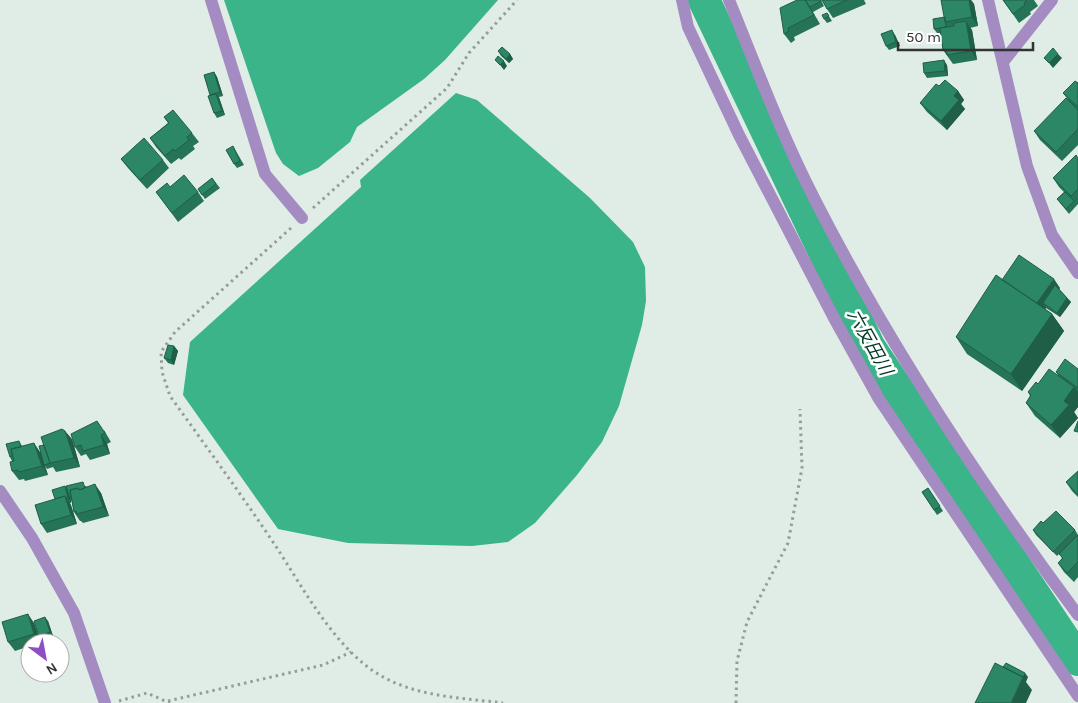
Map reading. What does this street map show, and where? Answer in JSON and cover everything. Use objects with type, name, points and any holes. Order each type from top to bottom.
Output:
[{"type":"street","points":[[211,0],[265,174],[302,218]]},
{"type":"street","points":[[682,0],[688,27],[739,135],[834,318],[879,399],[1078,696]]},
{"type":"street","points":[[729,0],[774,110],[813,197],[870,300],[956,443],[1015,530],[1078,615]]},
{"type":"street","points":[[988,0],[1027,166],[1052,235],[1078,273]]},
{"type":"street","points":[[1003,62],[1052,0]]},
{"type":"street","points":[[0,491],[32,538],[74,613],[105,703]]},
{"type":"path","points":[[503,703],[417,692],[384,678],[351,652],[307,596],[275,545],[170,396],[162,372],[161,352],[175,332],[447,88],[469,53],[517,0]]},
{"type":"path","points":[[736,703],[737,661],[747,622],[788,544],[802,468],[800,409]]},
{"type":"path","points":[[111,703],[147,693],[169,702],[323,665],[351,652]]},
{"type":"shaded area","points":[[224,0],[498,0],[445,60],[424,79],[357,127],[350,142],[318,168],[299,176],[283,164],[276,153]]},
{"type":"shaded area","points":[[456,93],[477,100],[590,198],[633,242],[645,267],[646,301],[642,325],[619,406],[602,442],[577,475],[535,523],[508,542],[472,546],[348,543],[278,529],[183,395],[190,342],[361,187],[360,180]]},
{"type":"building","points":[[797,0],[805,0],[814,15],[788,28],[789,31],[784,34],[780,8]]},
{"type":"building","points":[[805,0],[821,0],[821,1],[810,7]]},
{"type":"building","points":[[822,0],[847,0],[827,9]]},
{"type":"building","points":[[941,0],[969,0],[972,17],[945,22]]},
{"type":"building","points":[[1003,0],[1027,0],[1024,3],[1025,5],[1013,14]]},
{"type":"building","points":[[827,13],[829,16],[824,19],[822,15]]},
{"type":"building","points":[[945,17],[946,27],[934,29],[933,19]]},
{"type":"building","points":[[966,21],[971,51],[947,55],[946,49],[943,50],[940,28],[954,26],[954,23]]},
{"type":"building","points":[[892,30],[896,42],[886,46],[881,34]]},
{"type":"building","points":[[502,47],[510,54],[506,59],[498,51]]},
{"type":"building","points":[[1053,48],[1058,54],[1049,63],[1044,58]]},
{"type":"building","points":[[498,56],[504,61],[500,65],[495,60]]},
{"type":"building","points":[[944,60],[945,71],[924,73],[923,63]]},
{"type":"building","points":[[214,72],[220,92],[210,95],[204,75]]},
{"type":"building","points":[[945,80],[958,91],[954,96],[959,100],[941,121],[920,103],[936,84],[939,86]]},
{"type":"building","points":[[1075,81],[1078,83],[1078,107],[1063,93]]},
{"type":"building","points":[[216,94],[222,111],[214,113],[208,96]]},
{"type":"building","points":[[1066,98],[1078,110],[1078,129],[1056,152],[1034,131]]},
{"type":"building","points":[[173,110],[192,133],[187,137],[189,140],[165,156],[150,138],[169,123],[164,117]]},
{"type":"building","points":[[144,138],[163,160],[140,180],[121,159]]},
{"type":"building","points":[[233,146],[240,161],[234,164],[226,150]]},
{"type":"building","points":[[1076,155],[1078,158],[1078,189],[1071,196],[1053,178]]},
{"type":"building","points":[[184,175],[198,192],[172,213],[156,192],[167,183],[170,187]]},
{"type":"building","points":[[212,178],[216,184],[202,195],[198,189]]},
{"type":"building","points":[[1065,192],[1074,201],[1066,209],[1057,199]]},
{"type":"building","points":[[1019,255],[1054,279],[1037,303],[1002,280]]},
{"type":"building","points":[[996,275],[1052,314],[1011,374],[956,337]]},
{"type":"building","points":[[1055,285],[1067,298],[1057,313],[1043,303]]},
{"type":"building","points":[[168,345],[174,346],[171,360],[164,358]]},
{"type":"building","points":[[1065,359],[1078,369],[1078,388],[1056,372]]},
{"type":"building","points":[[1049,369],[1074,387],[1064,401],[1069,405],[1051,425],[1026,403],[1031,395],[1028,392],[1036,382],[1038,384]]},
{"type":"building","points":[[97,421],[105,433],[101,435],[104,445],[83,451],[81,445],[75,447],[71,434]]},
{"type":"building","points":[[1078,421],[1078,432],[1074,431]]},
{"type":"building","points":[[62,429],[65,431],[74,458],[50,463],[41,437]]},
{"type":"building","points":[[19,441],[21,447],[11,449],[12,456],[10,457],[6,444]]},
{"type":"building","points":[[34,443],[42,466],[19,472],[18,470],[12,471],[10,462],[14,461],[11,449]]},
{"type":"building","points":[[44,445],[50,463],[44,465],[39,446]]},
{"type":"building","points":[[1078,471],[1078,495],[1066,482]]},
{"type":"building","points":[[83,482],[85,488],[70,490],[70,499],[66,486]]},
{"type":"building","points":[[95,484],[103,507],[77,514],[76,511],[74,512],[70,490],[78,488],[79,490]]},
{"type":"building","points":[[65,486],[68,498],[65,496],[55,499],[52,490]]},
{"type":"building","points":[[928,488],[940,506],[934,510],[922,492]]},
{"type":"building","points":[[65,496],[71,515],[41,524],[35,505]]},
{"type":"building","points":[[1056,511],[1075,530],[1053,552],[1033,530],[1041,521],[1043,523]]},
{"type":"building","points":[[1078,535],[1078,562],[1067,573],[1058,563],[1063,558],[1059,554]]},
{"type":"building","points":[[28,614],[34,633],[20,633],[20,638],[8,642],[2,622]]},
{"type":"building","points":[[45,617],[50,632],[38,633],[34,621]]},
{"type":"building","points":[[995,663],[1023,677],[1011,703],[975,703]]},
{"type":"building","points":[[1006,663],[1025,673],[1023,678],[1003,667]]},
{"type":"waterway","name":"六反田川","points":[[704,0],[869,346],[1078,660]]}]
